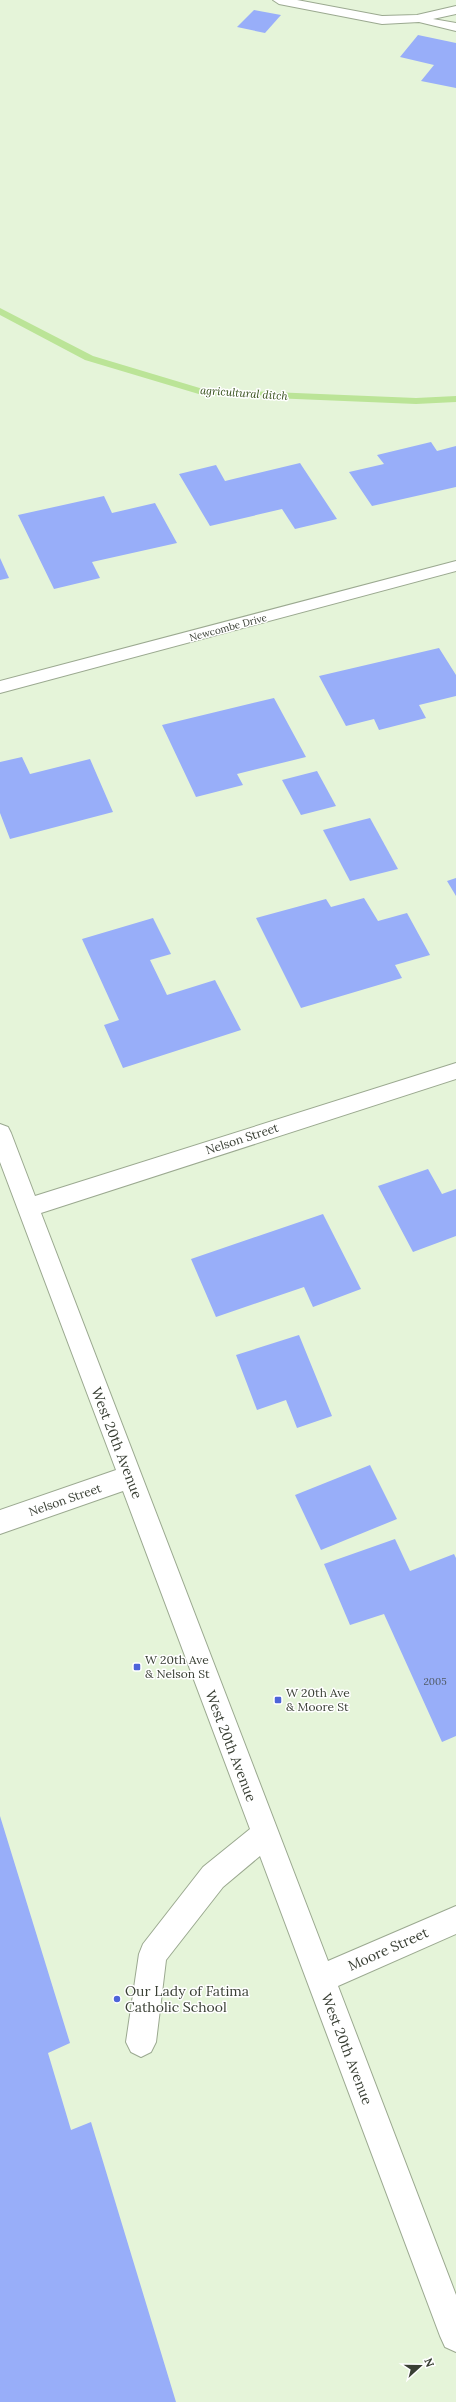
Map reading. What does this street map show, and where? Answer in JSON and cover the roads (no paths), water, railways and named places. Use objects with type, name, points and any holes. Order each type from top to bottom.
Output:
[{"type":"street","points":[[279,0],[382,20],[417,19],[456,10]]},
{"type":"street","points":[[417,19],[456,27]]},
{"type":"street","name":"Newcombe Drive","points":[[0,687],[456,566]]},
{"type":"street","name":"Nelson Street","points":[[28,1208],[456,1071]]},
{"type":"street","name":"West 20th Avenue","points":[[0,1133],[264,1834],[456,2336]]},
{"type":"street","name":"Nelson Street","points":[[0,1522],[130,1477]]},
{"type":"street","points":[[141,2042],[153,1954],[213,1877],[264,1834]]},
{"type":"street","name":"Moore Street","points":[[320,1979],[456,1920]]},
{"type":"waterway","name":"agricultural ditch","points":[[0,311],[89,358],[202,392],[416,401],[456,399]]},
{"type":"place","name":"W 20th Ave & Nelson St","points":[[137,1667]]},
{"type":"place","name":"W 20th Ave & Moore St","points":[[278,1700]]},
{"type":"place","name":"Our Lady of Fatima Catholic School","points":[[117,1999]]}]
